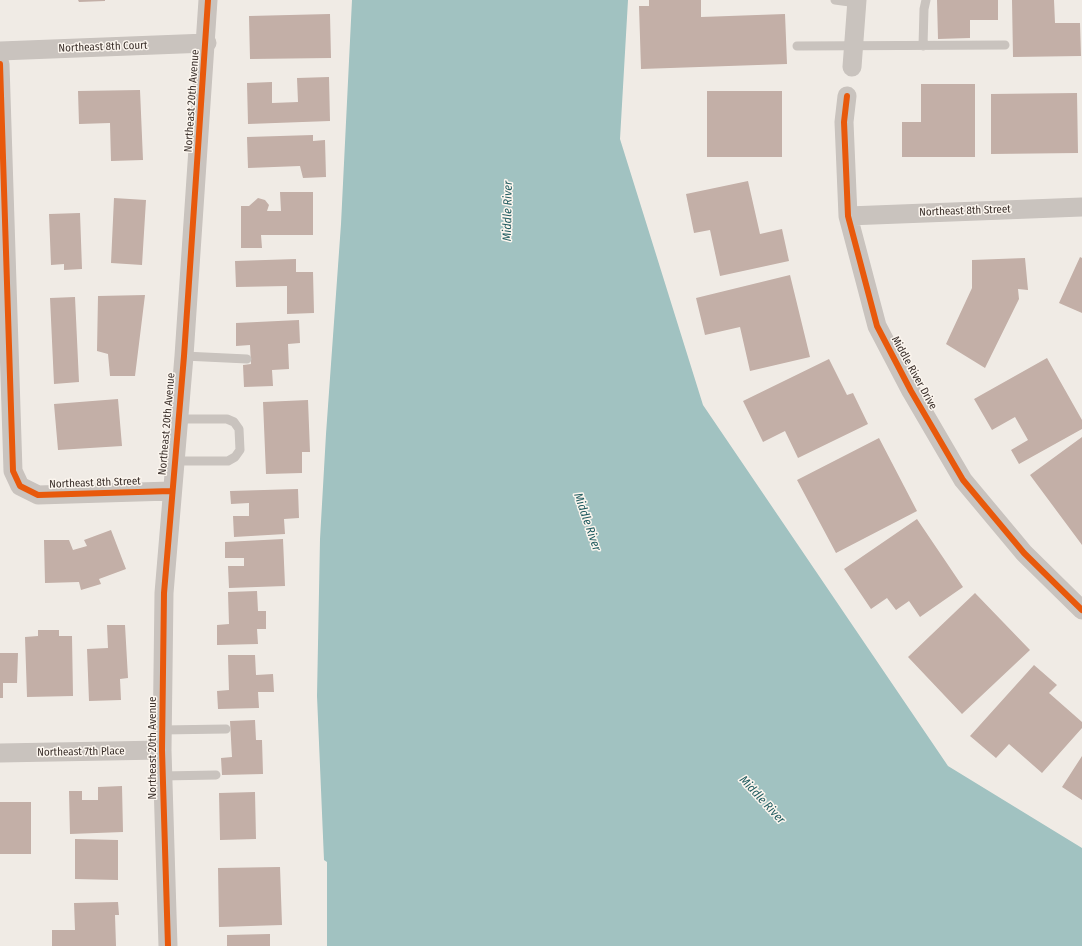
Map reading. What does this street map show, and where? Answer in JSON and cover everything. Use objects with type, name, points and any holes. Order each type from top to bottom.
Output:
[{"type":"street","name":"Northeast 20th Avenue","points":[[168,946],[162,776],[164,593],[171,491],[184,356],[208,0]]},
{"type":"street","points":[[852,66],[852,46],[857,1]]},
{"type":"street","name":"Northeast 8th Court","points":[[0,51],[206,43]]},
{"type":"street","name":"Northeast 8th Street","points":[[0,64],[13,471],[20,486],[38,495],[171,491]]},
{"type":"street","name":"Middle River Drive","points":[[847,96],[844,122],[848,216],[877,326],[911,391],[963,480],[1024,553],[1082,610]]},
{"type":"street","name":"Northeast 8th Street","points":[[848,216],[1082,207]]},
{"type":"street","name":"Northeast 7th Place","points":[[0,753],[162,750]]},
{"type":"lane","points":[[835,0],[857,1]]},
{"type":"lane","points":[[923,46],[924,9],[926,0]]},
{"type":"lane","points":[[797,46],[1005,45]]},
{"type":"lane","points":[[184,356],[247,359]]},
{"type":"lane","points":[[174,461],[228,461],[235,457],[240,450],[239,429],[234,422],[227,419],[178,420]]},
{"type":"lane","points":[[162,730],[226,729]]},
{"type":"lane","points":[[162,776],[216,775]]},
{"type":"water","name":"Middle River","points":[[352,0],[628,0],[620,139],[703,405],[948,766],[1082,848],[1082,946],[327,946],[327,862],[324,860],[317,696],[320,539],[341,224]]},
{"type":"building","points":[[78,0],[105,0],[105,1],[79,2]]},
{"type":"building","points":[[649,0],[701,0],[701,17],[785,14],[787,64],[641,69],[639,6],[649,6]]},
{"type":"building","points":[[937,0],[998,0],[998,20],[970,20],[970,38],[938,39]]},
{"type":"building","points":[[1012,0],[1054,0],[1055,23],[1080,23],[1081,56],[1013,57]]},
{"type":"building","points":[[330,14],[331,58],[250,59],[249,16]]},
{"type":"building","points":[[329,77],[330,121],[248,124],[247,83],[272,82],[272,103],[298,102],[297,78]]},
{"type":"building","points":[[921,84],[975,84],[975,157],[902,157],[902,122],[921,122]]},
{"type":"building","points":[[140,90],[143,160],[111,161],[110,123],[79,124],[78,91]]},
{"type":"building","points":[[707,91],[782,91],[782,157],[707,157]]},
{"type":"building","points":[[1077,93],[1078,153],[991,154],[991,94]]},
{"type":"building","points":[[313,135],[313,141],[325,140],[326,177],[303,178],[300,166],[248,168],[247,137]]},
{"type":"building","points":[[748,181],[760,234],[782,229],[789,261],[720,276],[710,230],[694,233],[686,194]]},
{"type":"building","points":[[280,192],[313,192],[313,235],[261,235],[262,248],[241,248],[241,206],[249,206],[258,198],[265,200],[269,205],[267,211],[281,211]]},
{"type":"building","points":[[114,198],[146,200],[142,265],[111,263]]},
{"type":"building","points":[[80,213],[82,269],[64,270],[64,264],[51,265],[49,214]]},
{"type":"building","points":[[1080,257],[1082,258],[1082,313],[1059,303]]},
{"type":"building","points":[[1025,258],[1028,290],[1018,289],[1019,299],[985,368],[946,344],[972,288],[972,260]]},
{"type":"building","points":[[296,259],[296,272],[313,272],[314,313],[287,314],[287,286],[236,287],[235,261]]},
{"type":"building","points":[[790,275],[810,357],[750,371],[740,327],[705,335],[696,298]]},
{"type":"building","points":[[145,295],[135,376],[110,376],[108,354],[97,351],[98,296]]},
{"type":"building","points":[[75,297],[79,382],[54,384],[50,298]]},
{"type":"building","points":[[299,320],[300,343],[288,344],[289,369],[272,370],[273,386],[244,387],[243,365],[251,364],[250,345],[236,346],[236,323]]},
{"type":"building","points":[[1047,358],[1082,420],[1082,429],[1019,464],[1011,450],[1028,440],[1015,417],[992,430],[974,399]]},
{"type":"building","points":[[829,359],[847,395],[853,393],[868,424],[798,458],[785,431],[763,442],[743,401]]},
{"type":"building","points":[[118,399],[122,446],[58,450],[54,404]]},
{"type":"building","points":[[308,400],[310,452],[302,452],[302,473],[266,474],[263,402]]},
{"type":"building","points":[[1082,437],[1082,545],[1030,475]]},
{"type":"building","points":[[879,438],[917,511],[836,553],[797,480]]},
{"type":"building","points":[[298,489],[299,518],[284,519],[285,534],[234,537],[233,516],[249,516],[249,503],[231,504],[230,491]]},
{"type":"building","points":[[917,519],[963,587],[920,617],[909,601],[896,610],[887,598],[871,609],[844,569]]},
{"type":"building","points":[[111,530],[126,569],[99,579],[101,584],[81,590],[79,582],[45,583],[44,540],[69,540],[73,550],[87,546],[84,540]]},
{"type":"building","points":[[283,539],[285,586],[229,588],[228,566],[244,566],[244,558],[225,558],[225,542]]},
{"type":"building","points":[[257,591],[258,611],[266,611],[266,629],[257,629],[258,644],[217,645],[217,625],[229,624],[228,592]]},
{"type":"building","points":[[975,593],[1030,650],[962,714],[908,657]]},
{"type":"building","points":[[107,625],[125,625],[128,678],[120,679],[121,700],[89,701],[87,649],[108,648]]},
{"type":"building","points":[[38,630],[59,630],[59,636],[72,636],[73,696],[27,697],[25,637],[38,636]]},
{"type":"building","points":[[0,653],[18,653],[17,683],[3,683],[3,698],[0,698]]},
{"type":"building","points":[[228,655],[255,655],[256,675],[273,674],[274,692],[258,692],[259,708],[218,709],[217,691],[229,690]]},
{"type":"building","points":[[1034,665],[1057,685],[1049,693],[1082,722],[1082,728],[1042,773],[1009,744],[996,758],[970,736]]},
{"type":"building","points":[[255,720],[256,740],[262,740],[263,774],[222,775],[221,758],[232,757],[230,721]]},
{"type":"building","points":[[1082,756],[1082,800],[1062,787]]},
{"type":"building","points":[[122,786],[123,832],[70,834],[69,791],[82,791],[82,800],[98,800],[98,787]]},
{"type":"building","points":[[255,792],[256,839],[220,840],[219,793]]},
{"type":"building","points":[[0,802],[31,802],[31,854],[0,854]]},
{"type":"building","points":[[75,839],[118,840],[118,880],[75,879]]},
{"type":"building","points":[[280,867],[282,925],[219,927],[218,868]]},
{"type":"building","points":[[118,902],[119,915],[115,915],[116,946],[52,946],[52,930],[75,930],[74,903]]},
{"type":"building","points":[[270,934],[270,946],[227,946],[227,935]]},
{"type":"cycle path","points":[[168,946],[162,750],[164,593],[184,356],[208,0]]},
{"type":"cycle path","points":[[0,64],[13,471],[20,486],[38,495],[171,491]]},
{"type":"cycle path","points":[[847,96],[844,122],[848,216],[877,326],[911,391],[963,480],[1024,553],[1082,610]]}]
